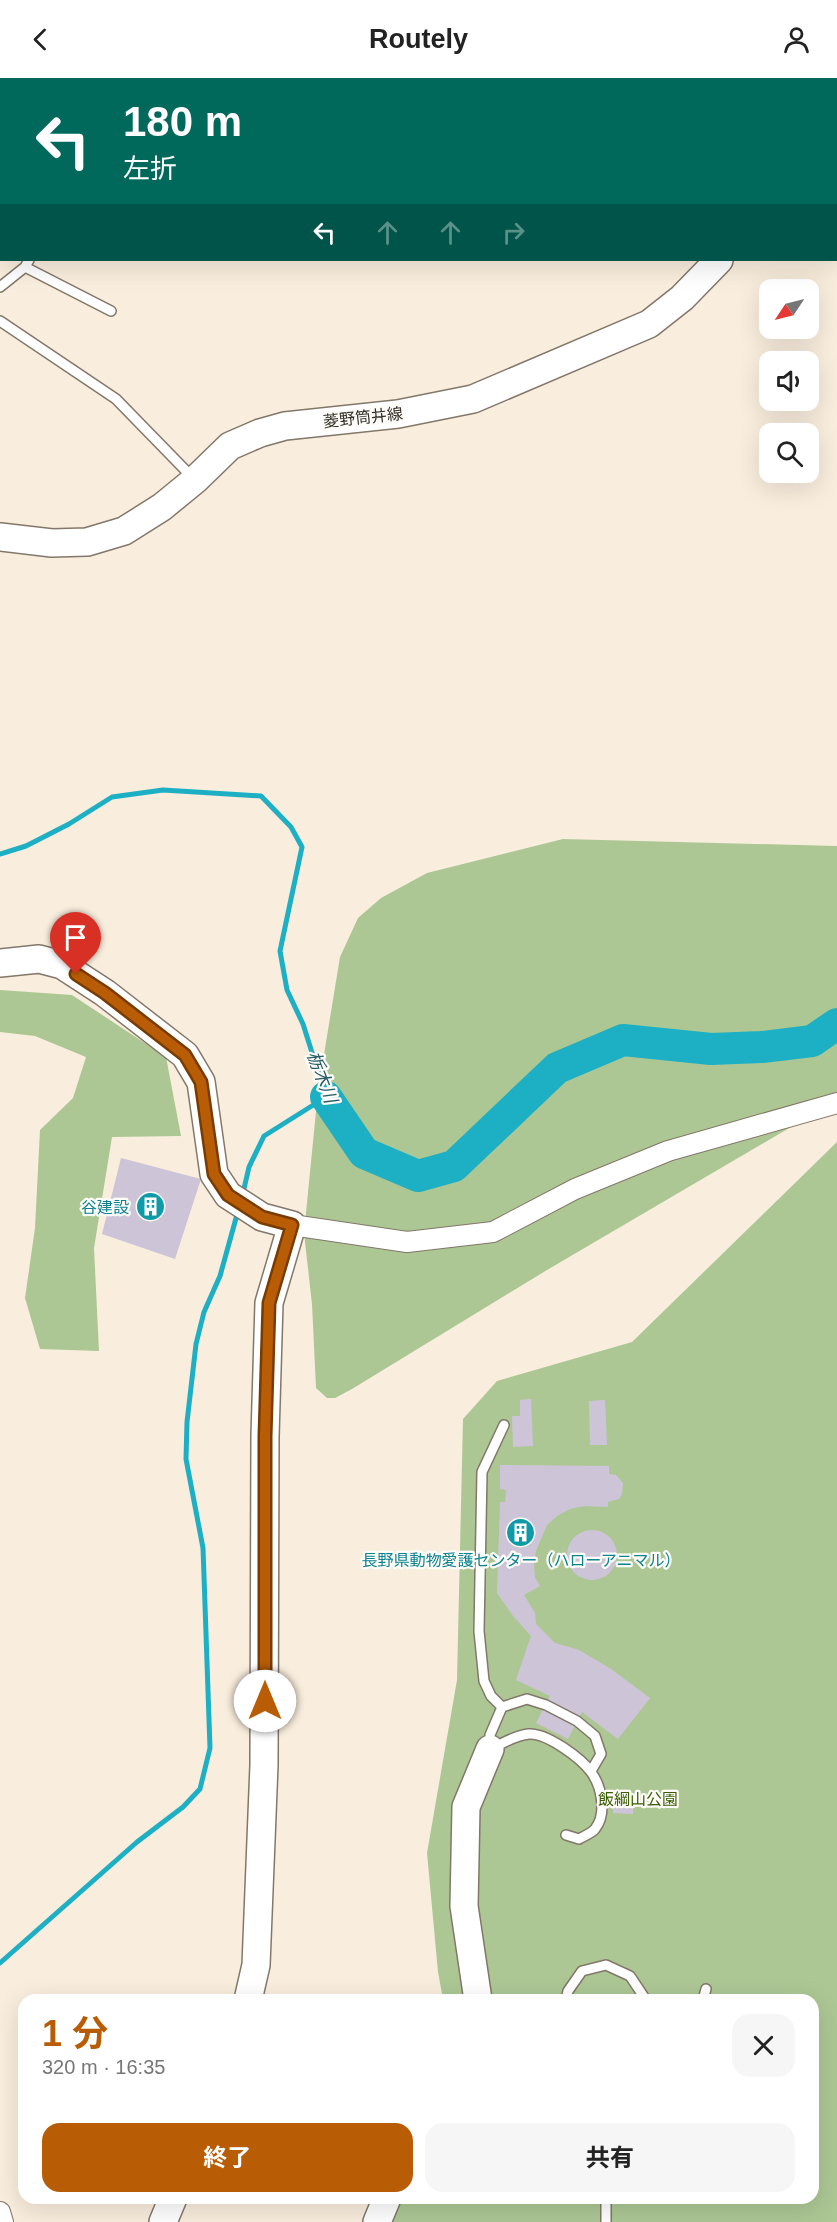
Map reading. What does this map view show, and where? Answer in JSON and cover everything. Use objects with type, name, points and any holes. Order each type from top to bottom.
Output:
[{"type":"street","name":"菱野筒井線","points":[[0,537],[52,543],[87,542],[124,531],[162,507],[230,447],[260,433],[285,426],[398,414],[473,399],[649,324],[682,298],[718,261]]},
{"type":"street","points":[[0,963],[39,959],[62,965],[105,993],[185,1055],[201,1082],[214,1174],[228,1195],[262,1217],[292,1225],[407,1242],[493,1232],[575,1189],[668,1151],[837,1103]]},
{"type":"street","points":[[249,1994],[256,1965],[264,1765],[265,1436],[269,1303],[292,1225]]},
{"type":"street","points":[[477,1994],[464,1906],[466,1808],[490,1749]]},
{"type":"street","points":[[164,2222],[171,2204]]},
{"type":"street","points":[[377,2222],[384,2204]]},
{"type":"street","points":[[0,2212],[3,2222]]},
{"type":"lane","points":[[0,287],[27,263],[111,311]]},
{"type":"lane","points":[[0,321],[116,399],[195,480]]},
{"type":"lane","points":[[502,1707],[491,1696],[484,1681],[478,1631],[482,1472],[504,1425]]},
{"type":"lane","points":[[566,1835],[579,1839],[595,1830],[601,1817],[601,1791],[591,1771],[555,1742],[531,1734],[517,1737],[490,1749],[490,1735],[502,1707],[527,1699],[546,1705],[577,1721],[595,1736],[601,1754],[591,1771]]},
{"type":"lane","points":[[567,1994],[582,1971],[606,1965],[630,1976],[642,1994]]},
{"type":"lane","points":[[705,1994],[706,1989]]},
{"type":"lane","points":[[606,2204],[606,2222]]},
{"type":"green space","points":[[563,839],[837,846],[837,1100],[547,1270],[352,1389],[335,1398],[327,1398],[316,1388],[312,1304],[304,1233],[318,1091],[340,957],[358,918],[381,898],[427,873]]},
{"type":"green space","points":[[0,990],[72,995],[166,1057],[181,1136],[112,1137],[94,1248],[99,1351],[40,1349],[25,1298],[35,1228],[40,1130],[73,1098],[86,1057],[35,1036],[0,1032]]},
{"type":"green space","name":"飯綱山公園","points":[[837,1142],[837,2222],[365,2222],[371,2204],[819,2204],[819,1994],[442,1994],[427,1853],[457,1680],[463,1419],[497,1381],[632,1342]]},
{"type":"building","name":"谷建設","points":[[121,1158],[201,1179],[175,1259],[102,1234]]},
{"type":"building","points":[[531,1399],[533,1446],[513,1447],[512,1416],[520,1416],[520,1400]]},
{"type":"building","points":[[605,1400],[607,1445],[590,1445],[589,1401]]},
{"type":"building","points":[[500,1465],[609,1466],[609,1474],[616,1475],[623,1483],[619,1499],[608,1502],[608,1507],[584,1506],[570,1509],[547,1525],[536,1551],[534,1564],[535,1577],[540,1586],[524,1595],[535,1613],[536,1624],[555,1643],[579,1650],[611,1669],[650,1698],[618,1739],[582,1712],[568,1739],[536,1723],[550,1696],[516,1680],[531,1636],[497,1593],[500,1502],[505,1502],[506,1490],[500,1489]]},
{"type":"building","points":[[592,1530],[610,1537],[617,1555],[610,1573],[592,1580],[574,1573],[567,1555],[574,1537]]},
{"type":"building","points":[[614,1795],[634,1796],[633,1814],[613,1813]]},
{"type":"waterway","name":"栃木川","points":[[0,854],[26,846],[69,824],[112,797],[163,790],[261,796],[291,827],[302,847],[280,951],[287,990],[303,1024],[326,1097],[264,1136],[249,1167],[243,1193]]},
{"type":"waterway","name":"栃木川","points":[[326,1097],[364,1153],[418,1176],[454,1166],[557,1068],[623,1040],[711,1049],[762,1047],[812,1041],[837,1024]]},
{"type":"waterway","points":[[0,1963],[137,1842],[183,1807],[200,1789],[210,1748],[203,1548],[186,1459],[187,1422],[196,1344],[204,1312],[220,1276],[238,1211]]},
{"type":"place","name":"谷建設","points":[[150,1207]]},
{"type":"place","name":"長野県動物愛護センター（ハローアニマル）","points":[[521,1532]]},
{"type":"route","points":[[76,974],[105,993],[185,1055],[201,1082],[214,1174],[228,1195],[262,1217],[292,1225],[269,1303],[265,1436],[265,1701]]}]
